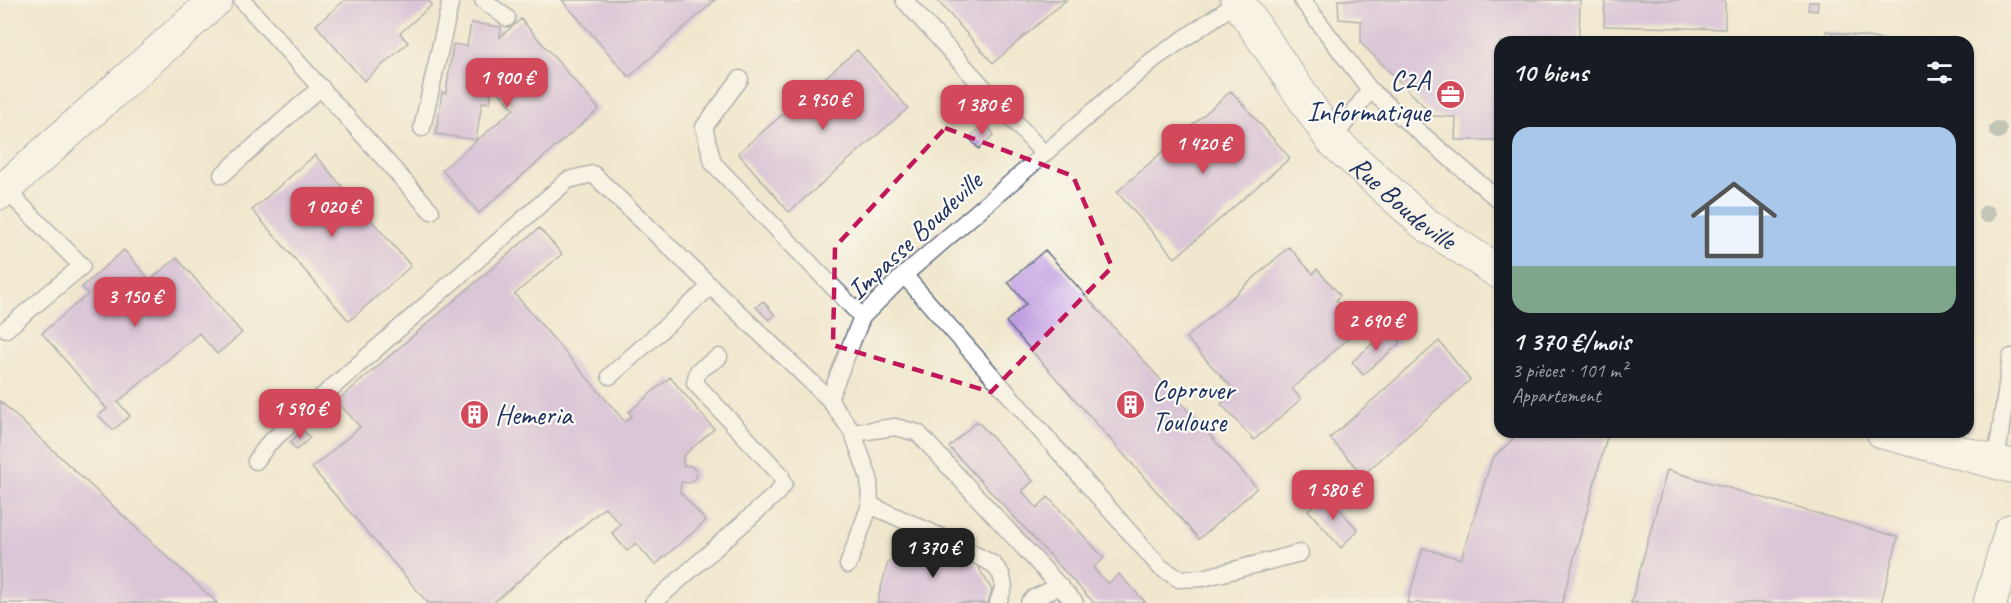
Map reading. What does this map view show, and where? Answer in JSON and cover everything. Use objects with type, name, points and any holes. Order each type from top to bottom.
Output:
[{"type":"street","points":[[2,191],[216,0]]},
{"type":"street","name":"Rue Boudeville","points":[[1237,1],[1332,140],[1424,223],[1494,269]]},
{"type":"street","points":[[1906,438],[2003,464]]},
{"type":"street","points":[[1990,603],[2011,531]]},
{"type":"lane","points":[[242,0],[431,211]]},
{"type":"lane","points":[[422,128],[451,0]]},
{"type":"lane","points":[[483,0],[507,18]]},
{"type":"lane","points":[[904,0],[1044,153]]},
{"type":"lane","points":[[1302,0],[1370,90],[1494,196]]},
{"type":"lane","name":"Impasse Boudeville","points":[[829,399],[862,317],[904,275],[1154,59],[1237,1]]},
{"type":"lane","points":[[740,79],[704,127],[713,163],[862,317]]},
{"type":"lane","points":[[222,175],[321,87]]},
{"type":"lane","points":[[1332,140],[1370,90]]},
{"type":"lane","points":[[256,461],[268,444],[568,180],[593,174],[829,399],[853,433],[869,478],[870,505],[848,565]]},
{"type":"lane","points":[[2,191],[82,266],[6,329]]},
{"type":"lane","points":[[904,275],[1160,567],[1179,579],[1203,578],[1300,554]]},
{"type":"lane","points":[[610,376],[711,286]]},
{"type":"lane","points":[[653,603],[775,495],[784,484],[780,474],[695,383],[698,372],[719,357]]},
{"type":"lane","points":[[2003,464],[2011,357]]},
{"type":"lane","points":[[853,433],[895,427],[918,433],[1075,603]]},
{"type":"lane","points":[[870,505],[939,536],[993,564],[1001,574],[1004,586],[998,603]]},
{"type":"lane","points":[[1029,603],[1034,598],[1060,586]]},
{"type":"highlighted area","points":[[945,128],[1073,176],[1112,267],[991,392],[833,345],[835,247]]},
{"type":"building","points":[[345,0],[428,0],[432,5],[400,33],[408,43],[364,81],[316,25]]},
{"type":"building","points":[[562,0],[715,0],[629,77]]},
{"type":"building","points":[[937,0],[1066,0],[993,63]]},
{"type":"building","points":[[1338,0],[1580,0],[1579,36],[1494,36],[1494,140],[1455,140],[1456,117],[1434,116],[1361,43],[1361,21],[1339,19]]},
{"type":"building","points":[[1605,0],[1725,0],[1725,29],[1604,26]]},
{"type":"building","points":[[1809,2],[1818,2],[1817,11],[1808,10]]},
{"type":"building","points":[[521,19],[599,109],[479,213],[442,170],[514,109],[492,84],[490,103],[482,102],[476,140],[436,134],[442,92],[446,93],[453,44],[467,46],[471,23],[501,27],[500,37]]},
{"type":"building","points":[[1826,31],[1859,36],[1826,36]]},
{"type":"building","points":[[857,50],[908,108],[789,212],[738,153]]},
{"type":"building","points":[[1231,91],[1290,158],[1175,258],[1117,192]]},
{"type":"building","points":[[985,123],[994,134],[979,149],[969,138]]},
{"type":"building","points":[[315,155],[411,266],[349,321],[252,210]]},
{"type":"building","name":"Hemeria","points":[[539,228],[562,254],[515,294],[625,422],[632,416],[629,412],[670,377],[714,429],[683,456],[683,465],[691,466],[697,472],[696,478],[690,483],[681,482],[680,492],[706,521],[655,565],[636,543],[627,551],[612,533],[621,525],[605,507],[493,603],[428,603],[312,468],[360,427],[337,401]]},
{"type":"building","points":[[1289,247],[1313,274],[1317,269],[1340,295],[1336,300],[1360,328],[1292,389],[1301,399],[1254,440],[1221,404],[1235,391],[1186,338]]},
{"type":"building","points":[[124,250],[150,280],[177,258],[242,333],[217,354],[199,333],[118,402],[130,416],[113,430],[98,415],[107,409],[42,333],[88,294],[82,287]]},
{"type":"building","name":"Coprover Toulouse","points":[[1045,250],[1257,488],[1199,539],[1006,322],[1026,304],[1008,282]]},
{"type":"building","points":[[763,301],[775,315],[769,320],[756,307]]},
{"type":"building","points":[[1389,329],[1401,342],[1363,375],[1352,362]]},
{"type":"building","points":[[1439,341],[1470,380],[1363,475],[1330,438]]},
{"type":"building","points":[[0,401],[217,603],[0,603]]},
{"type":"building","points":[[977,421],[1033,481],[1022,491],[1037,508],[1048,497],[1104,558],[1093,568],[1108,584],[1119,574],[1146,603],[1094,603],[949,447]]},
{"type":"building","points":[[303,430],[310,438],[296,450],[290,442]]},
{"type":"building","points":[[1514,438],[1607,438],[1562,603],[1407,603],[1423,548],[1461,559],[1492,459]]},
{"type":"building","points":[[1667,470],[1898,537],[1881,603],[1631,603]]},
{"type":"building","points":[[1326,494],[1358,530],[1341,548],[1308,510]]},
{"type":"building","points":[[918,545],[974,560],[992,590],[988,603],[877,603],[888,562]]},
{"type":"place","name":"C2A Informatique","points":[[1451,95]]},
{"type":"place","name":"Coprover Toulouse","points":[[1131,405]]},
{"type":"place","name":"Hemeria","points":[[474,414]]}]
